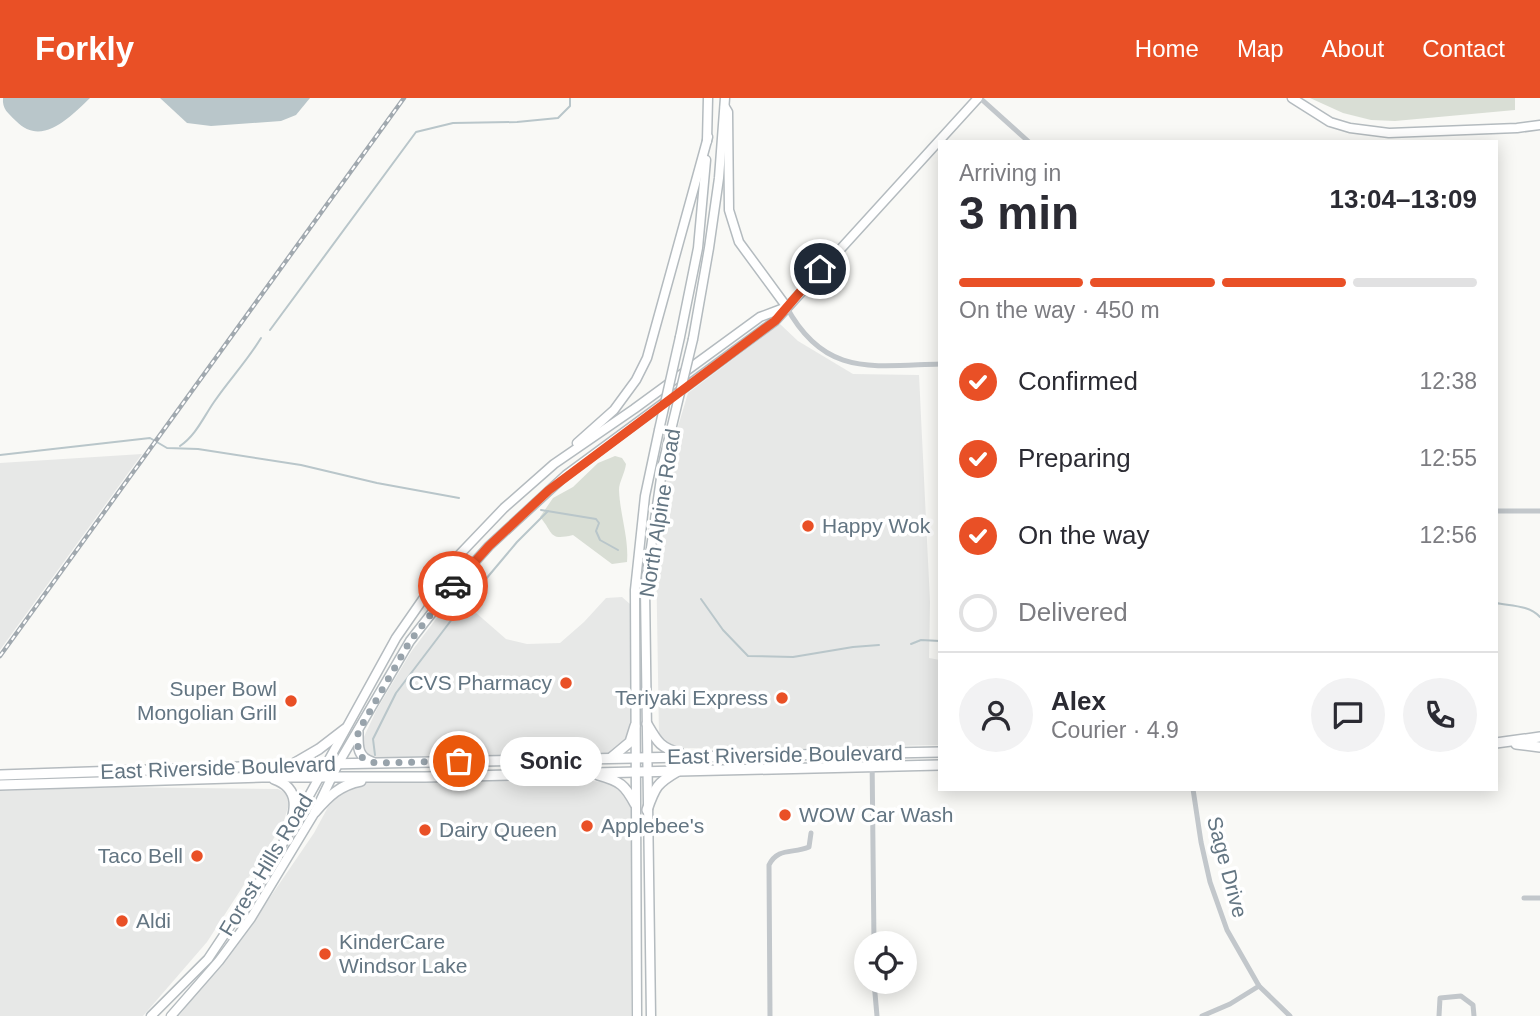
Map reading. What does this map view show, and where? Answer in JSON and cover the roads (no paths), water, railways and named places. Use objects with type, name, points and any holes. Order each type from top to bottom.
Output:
[{"type":"main road","points":[[646,724],[658,743],[667,750],[696,756]]},
{"type":"main road","points":[[611,758],[630,741],[635,726]]},
{"type":"main road","points":[[285,766],[311,755],[345,729]]},
{"type":"main road","points":[[358,732],[361,757],[375,763],[384,763]]},
{"type":"main road","points":[[1500,743],[1540,737]]},
{"type":"main road","points":[[1500,743],[1540,747]]},
{"type":"main road","name":"East Riverside Boulevard","points":[[0,775],[327,764],[938,752]]},
{"type":"main road","name":"East Riverside Boulevard","points":[[0,785],[269,777],[388,777],[938,765]]},
{"type":"main road","points":[[647,810],[659,782],[680,770]]},
{"type":"main road","points":[[587,772],[613,779],[626,787],[635,804]]},
{"type":"main road","points":[[269,777],[289,788],[296,805],[288,834]]},
{"type":"main road","points":[[315,812],[334,792],[346,784],[388,777]]},
{"type":"street","name":"North Alpine Road","points":[[637,1016],[635,590],[645,496],[698,248],[708,137],[708,98]]},
{"type":"street","points":[[979,98],[1027,140]]},
{"type":"street","name":"Forest Hills Road","points":[[940,140],[979,98]]},
{"type":"street","points":[[1292,98],[1330,122],[1350,128],[1390,133],[1540,125]]},
{"type":"street","name":"North Alpine Road","points":[[651,1016],[645,590],[663,464],[693,339],[709,248],[725,102]]},
{"type":"street","points":[[725,102],[728,112],[729,210],[739,242],[795,322],[818,348],[836,360],[881,366],[938,364]]},
{"type":"street","points":[[554,464],[614,410],[636,380],[647,358],[708,137]]},
{"type":"street","name":"Forest Hills Road","points":[[172,1016],[251,918],[315,812],[338,764],[410,641],[452,587],[489,546],[566,475],[775,321],[938,142]]},
{"type":"street","name":"Forest Hills Road","points":[[151,1016],[208,959],[272,863],[396,638],[439,576],[504,508],[554,464],[760,317],[786,306]]},
{"type":"street","points":[[1498,511],[1540,511]]},
{"type":"street","points":[[872,754],[874,931]]},
{"type":"street","name":"Sage Drive","points":[[1193,791],[1210,882],[1227,930],[1259,986],[1290,1016]]},
{"type":"street","points":[[770,1016],[769,865],[775,856],[782,852],[809,848],[811,833]]},
{"type":"street","points":[[636,880],[648,880]]},
{"type":"street","points":[[1524,898],[1540,898]]},
{"type":"street","points":[[1202,1016],[1230,1004],[1259,986]]},
{"type":"street","points":[[875,994],[877,1016]]},
{"type":"street","points":[[1439,1016],[1440,998],[1461,996],[1472,1005],[1474,1016]]},
{"type":"waterway","points":[[270,330],[416,132],[453,123],[558,118],[570,106],[570,98]]},
{"type":"waterway","points":[[180,446],[195,431],[261,338]]},
{"type":"waterway","points":[[0,455],[150,438],[167,448],[198,449],[301,465],[459,498]]},
{"type":"waterway","points":[[541,510],[596,519],[599,523],[596,531],[600,540],[618,550]]},
{"type":"waterway","points":[[475,592],[517,542],[548,511]]},
{"type":"waterway","points":[[701,599],[723,630],[748,656],[793,657],[879,645]]},
{"type":"waterway","points":[[1498,603],[1525,608],[1540,617]]},
{"type":"waterway","points":[[375,755],[373,739],[396,693],[462,606]]},
{"type":"waterway","points":[[911,644],[921,640],[938,641]]},
{"type":"railway","points":[[0,656],[404,98]]},
{"type":"place","name":"Happy Wok","points":[[808,526]]},
{"type":"place","name":"CVS Pharmacy","points":[[566,683]]},
{"type":"place","name":"Teriyaki Express","points":[[782,698]]},
{"type":"place","name":"Super Bowl Mongolian Grill","points":[[291,701]]},
{"type":"place","name":"Sonic","points":[[459,761]]},
{"type":"place","name":"WOW Car Wash","points":[[785,815]]},
{"type":"place","name":"Applebee's","points":[[587,826]]},
{"type":"place","name":"Dairy Queen","points":[[425,830]]},
{"type":"place","name":"Taco Bell","points":[[197,856]]},
{"type":"place","name":"Aldi","points":[[122,921]]},
{"type":"place","name":"KinderCare Windsor Lake","points":[[325,954]]}]
